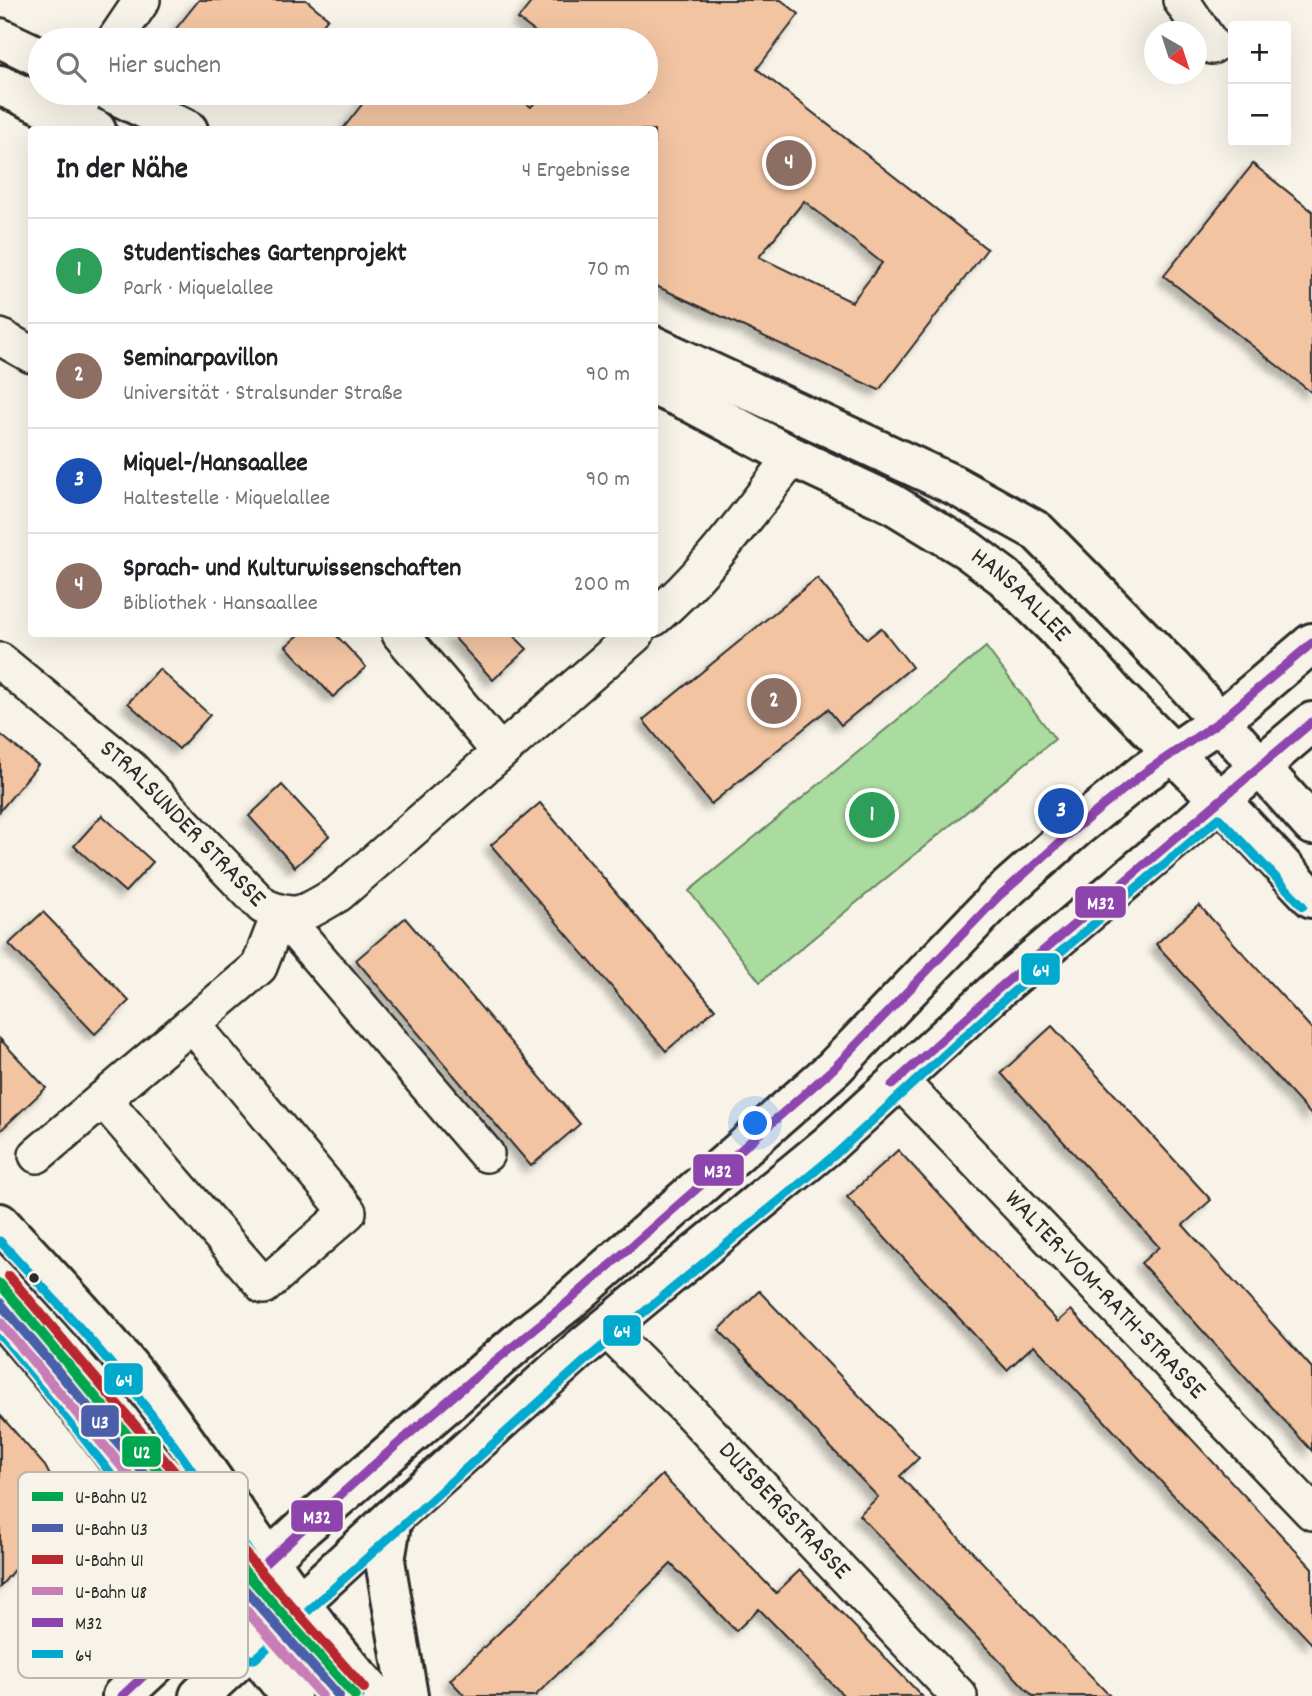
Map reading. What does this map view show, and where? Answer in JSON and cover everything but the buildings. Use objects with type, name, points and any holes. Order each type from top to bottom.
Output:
[{"type":"main road","points":[[0,38],[28,51]]},
{"type":"main road","points":[[0,85],[28,95]]},
{"type":"main road","points":[[59,105],[85,114]]},
{"type":"main road","points":[[137,105],[180,126]]},
{"type":"main road","name":"HANSAALLEE","points":[[658,348],[954,485],[1037,531],[1128,621],[1312,825]]},
{"type":"main road","name":"HANSAALLEE","points":[[658,388],[793,457],[891,503],[968,550],[1004,577],[1056,628],[1113,692],[1312,898]]},
{"type":"main road","points":[[248,1579],[834,1068],[998,897],[1076,828],[1121,790],[1220,721],[1312,643]]},
{"type":"main road","points":[[248,1650],[605,1328],[828,1145],[997,990],[1312,722]]},
{"type":"main road","points":[[0,1223],[90,1319],[155,1400],[207,1472]]},
{"type":"main road","points":[[0,1315],[57,1380],[127,1472]]},
{"type":"main road","points":[[392,1518],[385,1561],[408,1696]]},
{"type":"main road","points":[[248,1529],[299,1603],[376,1696]]},
{"type":"main road","points":[[248,1643],[291,1696]]},
{"type":"main road","points":[[122,1696],[141,1678]]},
{"type":"main road","points":[[199,1696],[218,1678]]},
{"type":"street","points":[[123,28],[142,0]]},
{"type":"street","points":[[1181,0],[1212,46]]},
{"type":"street","points":[[0,337],[28,353]]},
{"type":"street","points":[[658,615],[674,602],[736,531],[793,457]]},
{"type":"street","points":[[403,637],[499,751]]},
{"type":"street","name":"STRALSUNDER STRASSE","points":[[0,661],[130,768],[263,906],[280,914],[300,915],[338,894],[632,637]]},
{"type":"street","points":[[37,1154],[260,967],[280,914],[486,1154]]},
{"type":"street","points":[[103,1099],[264,1286],[348,1212],[192,1024]]},
{"type":"street","name":"WALTER-VOM-RATH-STRASSE","points":[[898,1079],[1312,1512]]},
{"type":"street","name":"DUISBERGSTRASSE","points":[[605,1328],[688,1411],[959,1696]]},
{"type":"green space","points":[[986,647],[1055,739],[760,982],[689,891]]},
{"type":"metro line","name":"U1","points":[[9,1276],[175,1472]]},
{"type":"metro line","name":"U2","points":[[0,1284],[159,1472]]},
{"type":"metro line","name":"U3","points":[[0,1303],[143,1472]]},
{"type":"metro line","name":"U8","points":[[0,1322],[126,1472]]},
{"type":"metro line","name":"U1","points":[[248,1557],[364,1688]]},
{"type":"metro line","name":"U2","points":[[248,1575],[355,1696]]},
{"type":"metro line","name":"U3","points":[[248,1593],[339,1696]]},
{"type":"metro line","name":"U8","points":[[248,1612],[322,1696]]},
{"type":"transit line","name":"M32","points":[[248,1579],[453,1396],[568,1302],[834,1068],[998,897],[1076,828],[1144,773],[1220,721],[1312,643]]},
{"type":"transit line","name":"M32","points":[[892,1085],[997,990],[1312,722]]},
{"type":"transit line","name":"64","points":[[248,1659],[255,1659],[587,1359],[836,1154],[1005,999],[1219,818],[1303,906]]},
{"type":"transit line","name":"64","points":[[0,1241],[118,1372],[193,1472]]},
{"type":"transit line","name":"64","points":[[0,1334],[109,1472]]},
{"type":"transit line","name":"64","points":[[248,1550],[305,1629],[360,1696]]},
{"type":"transit line","name":"M32","points":[[122,1696],[141,1678]]},
{"type":"place","name":"Sprach- und Kulturwissenschaften","points":[[789,163]]},
{"type":"place","name":"Seminarpavillon","points":[[774,701]]},
{"type":"place","name":"Miquel-/Hansaallee","points":[[1061,811]]},
{"type":"place","name":"Studentisches Gartenprojekt","points":[[872,815]]}]
